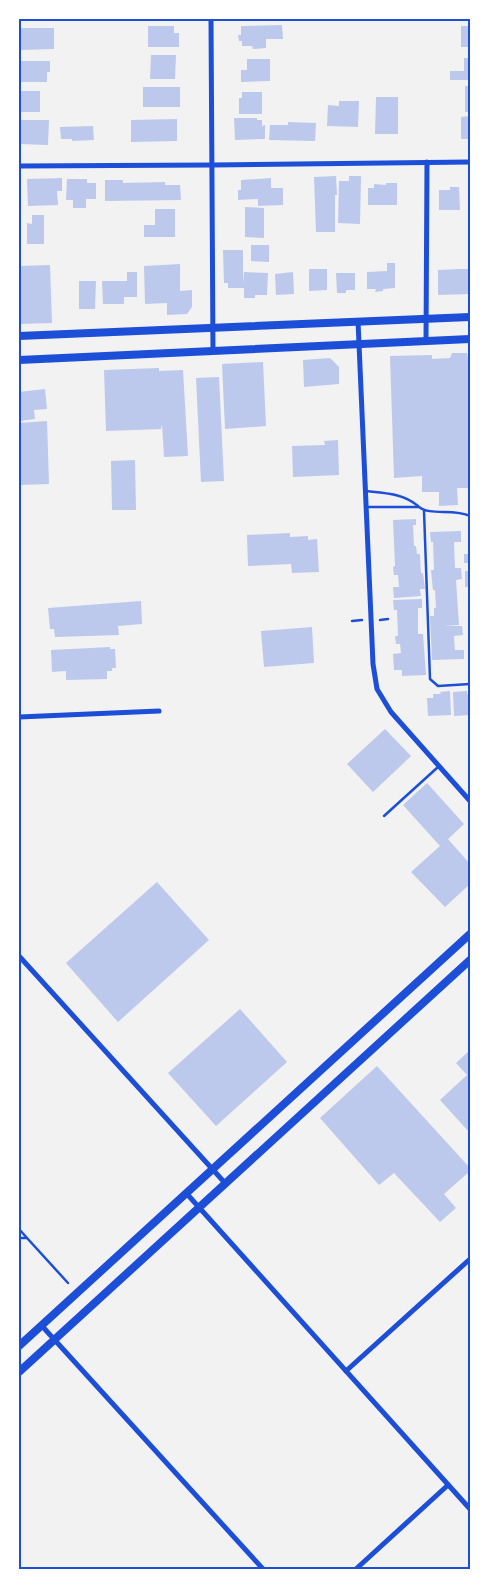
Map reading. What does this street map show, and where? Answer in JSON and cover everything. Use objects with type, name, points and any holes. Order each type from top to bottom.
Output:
[{"type":"main road","points":[[19,336],[470,316]]},
{"type":"main road","points":[[19,360],[470,339]]},
{"type":"main road","points":[[19,1346],[470,934]]},
{"type":"main road","points":[[19,1372],[470,960]]},
{"type":"street","points":[[211,19],[213,352]]},
{"type":"street","points":[[426,341],[427,162]]},
{"type":"street","points":[[19,166],[211,166],[470,162]]},
{"type":"street","points":[[358,321],[373,664],[377,690],[391,712],[470,801]]},
{"type":"street","points":[[19,717],[159,711]]},
{"type":"street","points":[[19,956],[225,1183]]},
{"type":"street","points":[[187,1194],[470,1509]]},
{"type":"street","points":[[346,1371],[470,1259]]},
{"type":"street","points":[[42,1326],[263,1569]]},
{"type":"street","points":[[356,1569],[448,1485]]},
{"type":"lane","points":[[365,491],[391,494],[410,499],[424,511],[461,512],[470,516]]},
{"type":"lane","points":[[365,506],[419,507]]},
{"type":"lane","points":[[424,511],[430,679],[438,686],[470,684]]},
{"type":"lane","points":[[384,816],[439,766]]},
{"type":"path","points":[[19,1228],[68,1283]]},
{"type":"path","points":[[19,1238],[27,1238]]},
{"type":"building","points":[[282,25],[283,39],[266,39],[266,48],[253,49],[252,46],[242,46],[242,41],[239,41],[238,35],[241,35],[241,26]]},
{"type":"building","points":[[148,26],[174,26],[174,33],[179,33],[179,47],[148,47]]},
{"type":"building","points":[[461,26],[470,26],[470,47],[461,47]]},
{"type":"building","points":[[20,28],[54,28],[54,49],[20,50]]},
{"type":"building","points":[[151,55],[176,55],[175,79],[150,79]]},
{"type":"building","points":[[464,58],[470,58],[470,80],[450,80],[450,71],[464,71]]},
{"type":"building","points":[[247,59],[270,59],[270,81],[241,82],[241,70],[247,70]]},
{"type":"building","points":[[19,61],[50,61],[50,72],[47,72],[47,82],[21,82]]},
{"type":"building","points":[[465,86],[470,86],[470,112],[465,112]]},
{"type":"building","points":[[143,87],[180,87],[180,107],[143,107]]},
{"type":"building","points":[[19,91],[40,91],[40,112],[19,112]]},
{"type":"building","points":[[242,92],[262,92],[262,114],[239,114],[239,98],[242,98]]},
{"type":"building","points":[[376,97],[398,97],[398,134],[375,134]]},
{"type":"building","points":[[339,101],[359,101],[358,127],[327,126],[328,105],[339,106]]},
{"type":"building","points":[[470,116],[470,139],[461,139],[461,117]]},
{"type":"building","points":[[234,118],[257,118],[257,120],[262,120],[262,126],[265,125],[265,139],[235,140]]},
{"type":"building","points":[[177,119],[177,141],[131,142],[131,120]]},
{"type":"building","points":[[19,120],[49,120],[48,145],[19,144]]},
{"type":"building","points":[[288,122],[316,123],[315,141],[269,140],[270,125],[288,125]]},
{"type":"building","points":[[93,126],[94,140],[72,141],[72,139],[61,139],[60,127]]},
{"type":"building","points":[[336,176],[335,232],[316,232],[314,177]]},
{"type":"building","points":[[349,176],[361,176],[360,224],[338,223],[339,181],[349,181]]},
{"type":"building","points":[[62,178],[62,191],[57,191],[58,205],[28,206],[27,179]]},
{"type":"building","points":[[271,178],[271,188],[283,188],[283,205],[258,206],[258,199],[238,200],[241,180]]},
{"type":"building","points":[[67,179],[87,179],[87,183],[96,183],[96,199],[86,199],[86,208],[73,208],[73,200],[66,200]]},
{"type":"building","points":[[105,180],[123,180],[123,183],[165,182],[165,185],[180,185],[181,200],[105,201]]},
{"type":"building","points":[[386,183],[397,183],[397,205],[368,205],[368,188],[374,188],[374,184],[386,185]]},
{"type":"building","points":[[450,187],[459,187],[460,210],[439,210],[439,190],[450,190]]},
{"type":"building","points":[[245,207],[264,208],[264,238],[245,237]]},
{"type":"building","points":[[155,209],[175,209],[175,237],[144,237],[144,225],[155,225]]},
{"type":"building","points":[[32,215],[44,215],[44,244],[27,244],[27,223],[32,224]]},
{"type":"building","points":[[251,245],[269,245],[269,262],[251,261]]},
{"type":"building","points":[[223,250],[243,250],[243,284],[244,272],[268,273],[267,295],[255,295],[255,298],[244,298],[244,288],[228,288],[228,283],[224,283]]},
{"type":"building","points":[[387,263],[395,263],[395,288],[375,292],[376,289],[367,289],[367,272],[387,271]]},
{"type":"building","points":[[180,264],[180,291],[192,290],[192,307],[187,314],[167,315],[167,303],[145,304],[144,266]]},
{"type":"building","points":[[50,265],[52,323],[19,324],[19,266]]},
{"type":"building","points":[[309,269],[327,269],[327,290],[309,291]]},
{"type":"building","points":[[470,269],[470,294],[438,295],[438,270]]},
{"type":"building","points":[[127,272],[137,272],[137,297],[124,297],[124,304],[103,304],[102,281],[127,281]]},
{"type":"building","points":[[293,272],[294,294],[276,295],[275,274]]},
{"type":"building","points":[[336,273],[355,273],[355,290],[337,293]]},
{"type":"building","points":[[79,281],[96,281],[95,309],[79,309]]},
{"type":"building","points":[[452,353],[467,353],[468,358],[470,358],[470,488],[457,488],[458,505],[439,506],[439,492],[422,492],[422,476],[394,478],[390,356],[432,355],[432,359],[450,358]]},
{"type":"building","points":[[330,358],[339,367],[339,384],[304,387],[303,360]]},
{"type":"building","points":[[263,362],[266,426],[225,429],[222,364]]},
{"type":"building","points":[[159,368],[159,371],[183,370],[188,456],[164,457],[162,424],[161,429],[106,431],[104,370]]},
{"type":"building","points":[[219,377],[224,481],[201,482],[196,378]]},
{"type":"building","points":[[45,389],[47,409],[34,410],[35,419],[19,421],[19,392]]},
{"type":"building","points":[[47,421],[49,484],[19,485],[19,423]]},
{"type":"building","points":[[338,440],[339,475],[293,477],[292,446],[325,445],[324,441]]},
{"type":"building","points":[[135,460],[136,510],[112,510],[111,461]]},
{"type":"building","points":[[416,519],[416,525],[413,525],[414,546],[416,546],[417,554],[420,554],[421,573],[423,573],[425,589],[420,589],[421,596],[394,598],[393,587],[399,587],[398,575],[394,575],[393,567],[395,566],[393,520]]},
{"type":"building","points":[[461,531],[461,542],[454,542],[455,568],[461,568],[462,579],[456,580],[459,625],[444,626],[462,626],[463,635],[454,636],[455,650],[464,650],[464,659],[432,660],[430,616],[434,616],[434,608],[436,608],[431,570],[434,570],[433,542],[431,542],[430,532]]},
{"type":"building","points":[[290,533],[290,537],[308,536],[308,540],[317,539],[319,572],[292,573],[291,564],[248,566],[247,535]]},
{"type":"building","points":[[464,554],[470,554],[470,563],[464,563]]},
{"type":"building","points":[[465,571],[470,571],[470,587],[465,587]]},
{"type":"building","points":[[422,599],[422,608],[418,608],[418,634],[423,634],[426,675],[402,676],[402,670],[394,670],[393,654],[401,653],[400,644],[396,644],[395,636],[398,636],[397,610],[394,610],[393,600]]},
{"type":"building","points":[[141,601],[142,624],[118,626],[119,635],[55,637],[54,629],[50,629],[48,608]]},
{"type":"building","points":[[312,627],[314,663],[264,667],[261,631]]},
{"type":"building","points":[[110,647],[110,649],[115,649],[116,668],[112,668],[112,671],[107,671],[107,679],[66,680],[66,671],[52,672],[51,650]]},
{"type":"building","points":[[450,691],[451,715],[428,716],[427,698],[433,698],[433,694]]},
{"type":"building","points":[[467,691],[467,694],[470,694],[470,715],[454,716],[453,692]]},
{"type":"building","points":[[385,729],[411,756],[373,792],[347,764]]},
{"type":"building","points":[[427,783],[464,824],[448,839],[470,864],[470,884],[445,907],[411,872],[440,846],[403,805]]},
{"type":"building","points":[[157,882],[209,940],[118,1022],[66,963]]},
{"type":"building","points":[[240,1009],[287,1062],[216,1126],[168,1073]]},
{"type":"building","points":[[470,1050],[470,1133],[440,1100],[467,1075],[456,1063]]},
{"type":"building","points":[[377,1066],[470,1168],[470,1171],[444,1194],[456,1208],[440,1222],[394,1173],[379,1185],[320,1118]]}]
